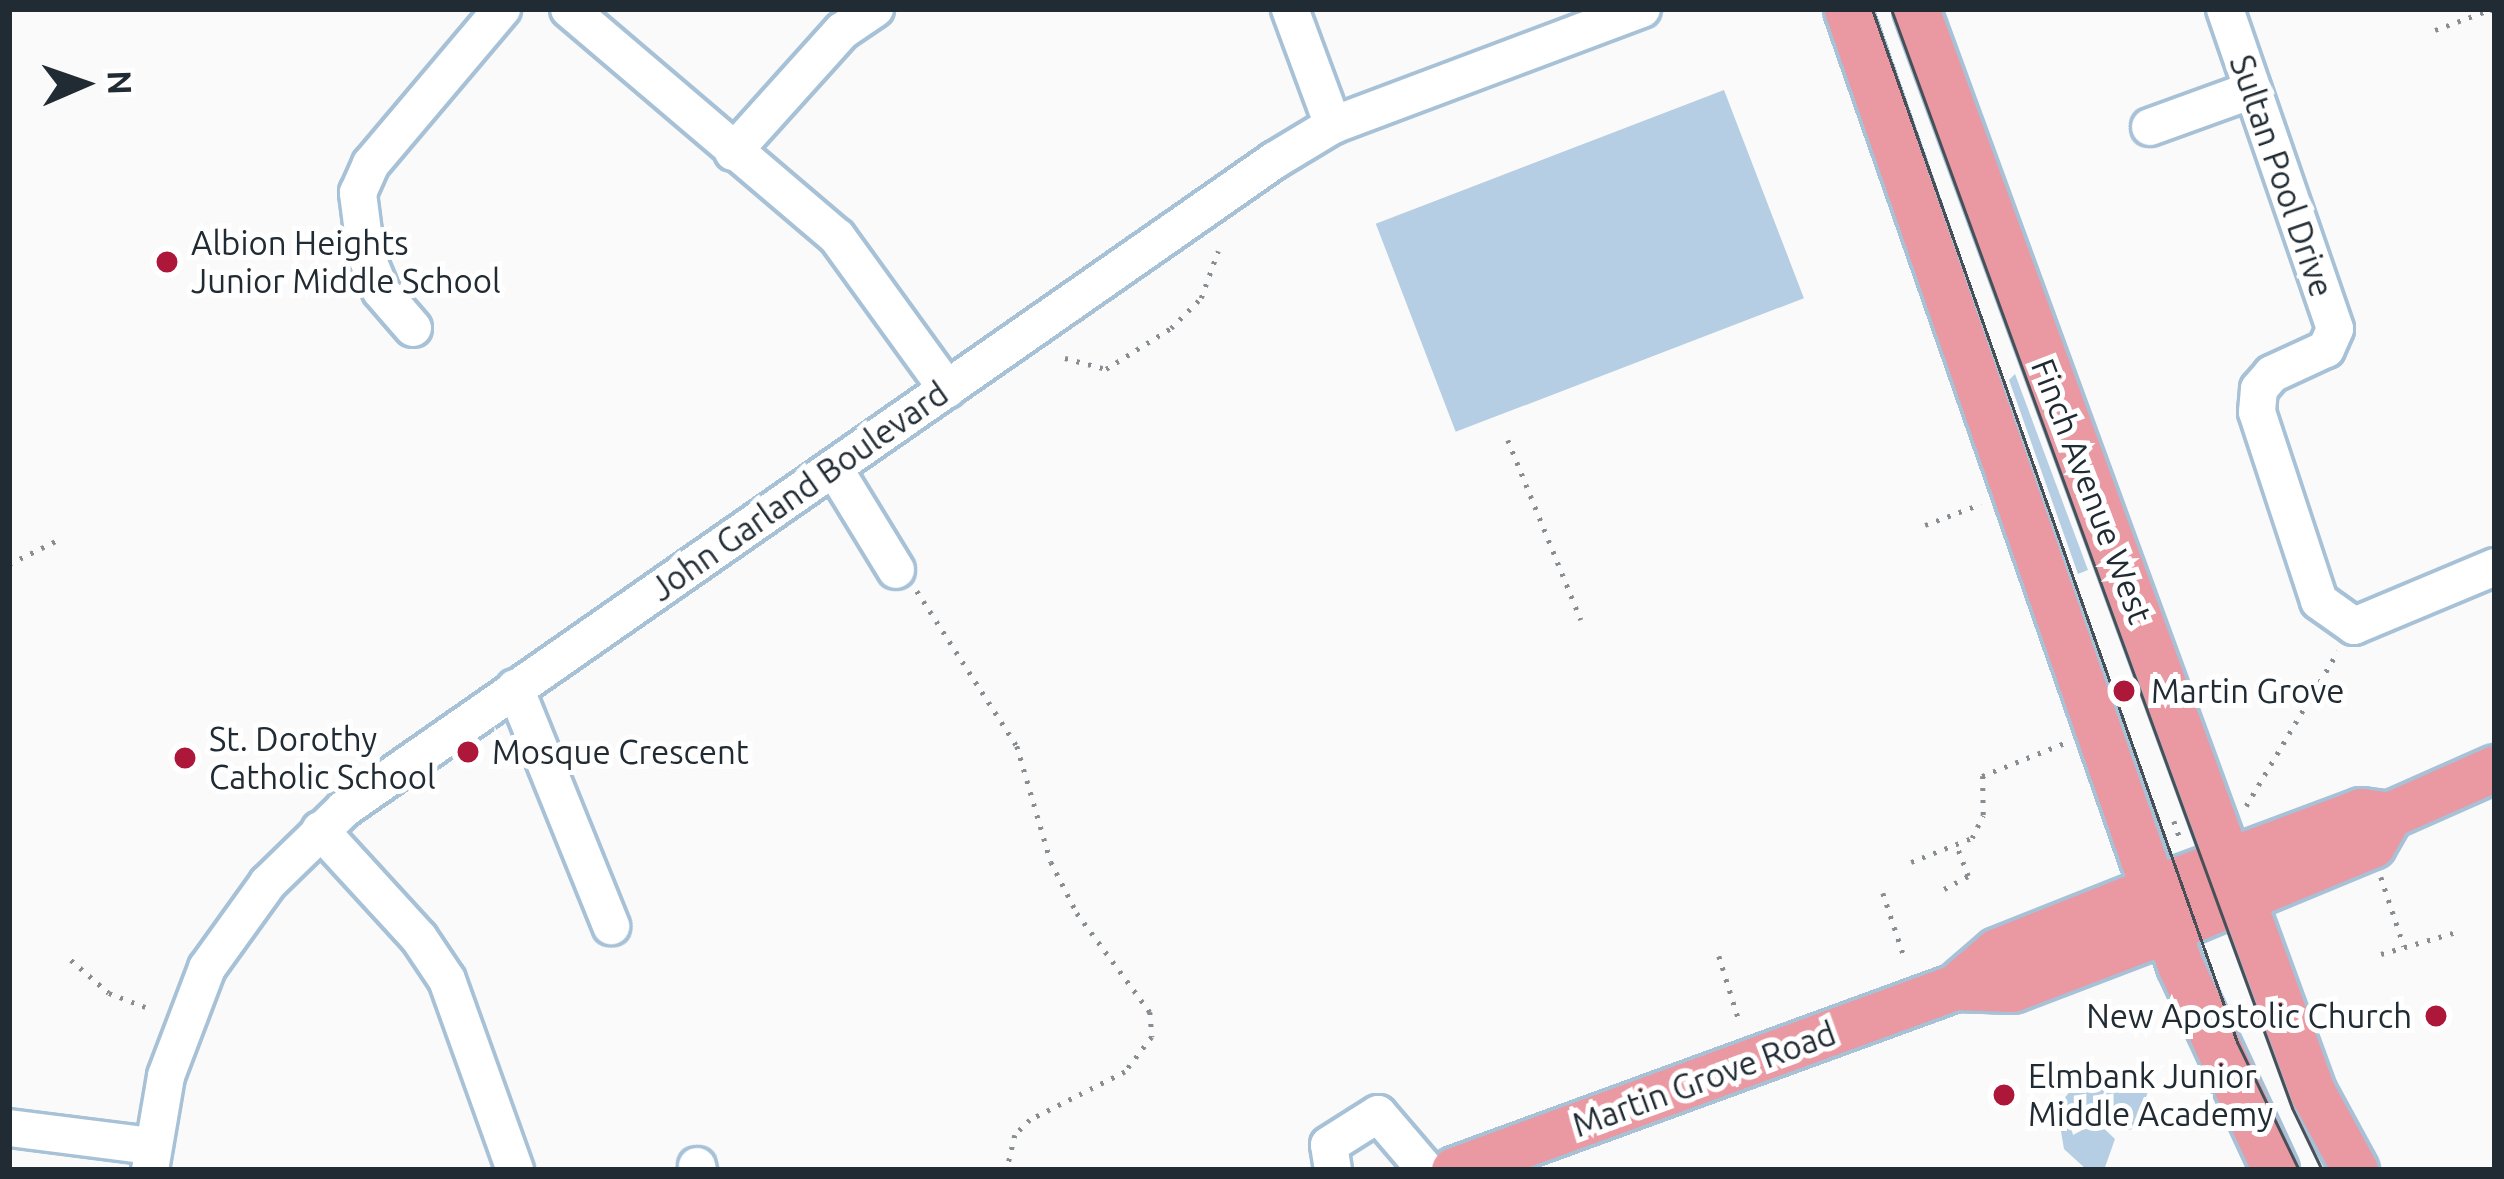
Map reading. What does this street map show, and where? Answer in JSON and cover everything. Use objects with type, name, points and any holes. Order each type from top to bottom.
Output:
[{"type":"main road","name":"Finch Avenue West","points":[[1846,9],[2210,1040],[2275,1170]]},
{"type":"main road","name":"Finch Avenue West","points":[[1916,9],[2313,1093],[2355,1170]]},
{"type":"main road","name":"Martin Grove Road","points":[[1454,1170],[1955,987],[2012,989],[2162,908],[2236,880],[2361,811],[2389,814],[2495,769]]},
{"type":"street","points":[[413,328],[381,291],[366,255],[358,193],[371,164],[502,9]]},
{"type":"street","points":[[569,9],[837,237],[946,389]]},
{"type":"street","points":[[733,152],[842,32],[875,9]]},
{"type":"street","points":[[1290,9],[1333,125]]},
{"type":"street","name":"John Garland Boulevard","points":[[151,1158],[175,1044],[207,968],[256,897],[320,830],[515,688],[1333,125],[1642,9]]},
{"type":"street","name":"Sultan Pool Drive","points":[[2225,9],[2335,329],[2326,349],[2272,374],[2259,389],[2258,412],[2319,601],[2354,626]]},
{"type":"street","points":[[2150,127],[2252,90]]},
{"type":"street","points":[[835,470],[896,570]]},
{"type":"street","points":[[2354,626],[2495,567]]},
{"type":"street","points":[[515,688],[611,926]]},
{"type":"street","points":[[320,830],[434,957],[514,1170]]},
{"type":"street","points":[[1334,1170],[1329,1144],[1378,1114],[1426,1170]]},
{"type":"street","points":[[9,1127],[151,1158]]},
{"type":"path","points":[[2435,30],[2492,9],[2495,16]]},
{"type":"path","points":[[1066,358],[1106,369],[1171,328],[1202,298],[1217,251]]},
{"type":"path","points":[[1508,440],[1582,620]]},
{"type":"path","points":[[1925,525],[1992,500]]},
{"type":"path","points":[[9,564],[56,541]]},
{"type":"path","points":[[896,570],[926,599],[1017,746],[1051,862],[1077,914],[1150,1012],[1152,1037],[1125,1072],[1030,1120],[1015,1135],[1007,1170]]},
{"type":"path","points":[[2242,812],[2354,626]]},
{"type":"path","points":[[1911,862],[1956,844],[1980,827],[1982,776],[2070,741]]},
{"type":"path","points":[[2173,841],[2186,836]]},
{"type":"path","points":[[1944,890],[1968,876],[1956,844]]},
{"type":"path","points":[[2376,865],[2404,946]]},
{"type":"path","points":[[1883,893],[1904,956]]},
{"type":"path","points":[[2381,954],[2456,932]]},
{"type":"path","points":[[1719,956],[1738,1016]]},
{"type":"path","points":[[71,960],[110,993],[145,1007]]},
{"type":"shaded area","points":[[1724,90],[1804,298],[1456,432],[1376,224]]},
{"type":"shaded area","points":[[2015,374],[2088,570],[2078,574],[2009,380]]},
{"type":"shaded area","points":[[2113,1069],[2095,1115],[2068,1116],[2073,1135],[2097,1122],[2115,1139],[2104,1170],[2087,1170],[2064,1149],[2057,1108],[2080,1078]]},
{"type":"shaded area","points":[[2127,1082],[2144,1089],[2151,1106],[2144,1123],[2127,1130],[2110,1123],[2103,1106],[2110,1089]]},
{"type":"tram line","points":[[1872,9],[2237,1042],[2299,1170]]},
{"type":"tram line","points":[[1891,9],[2292,1108],[2322,1170]]},
{"type":"place","name":"Albion Heights Junior Middle School","points":[[167,262]]},
{"type":"place","name":"Martin Grove","points":[[2124,691]]},
{"type":"place","name":"Mosque Crescent","points":[[468,752]]},
{"type":"place","name":"St. Dorothy Catholic School","points":[[185,758]]},
{"type":"place","name":"New Apostolic Church","points":[[2436,1016]]},
{"type":"place","name":"Elmbank Junior Middle Academy","points":[[2004,1095]]}]
